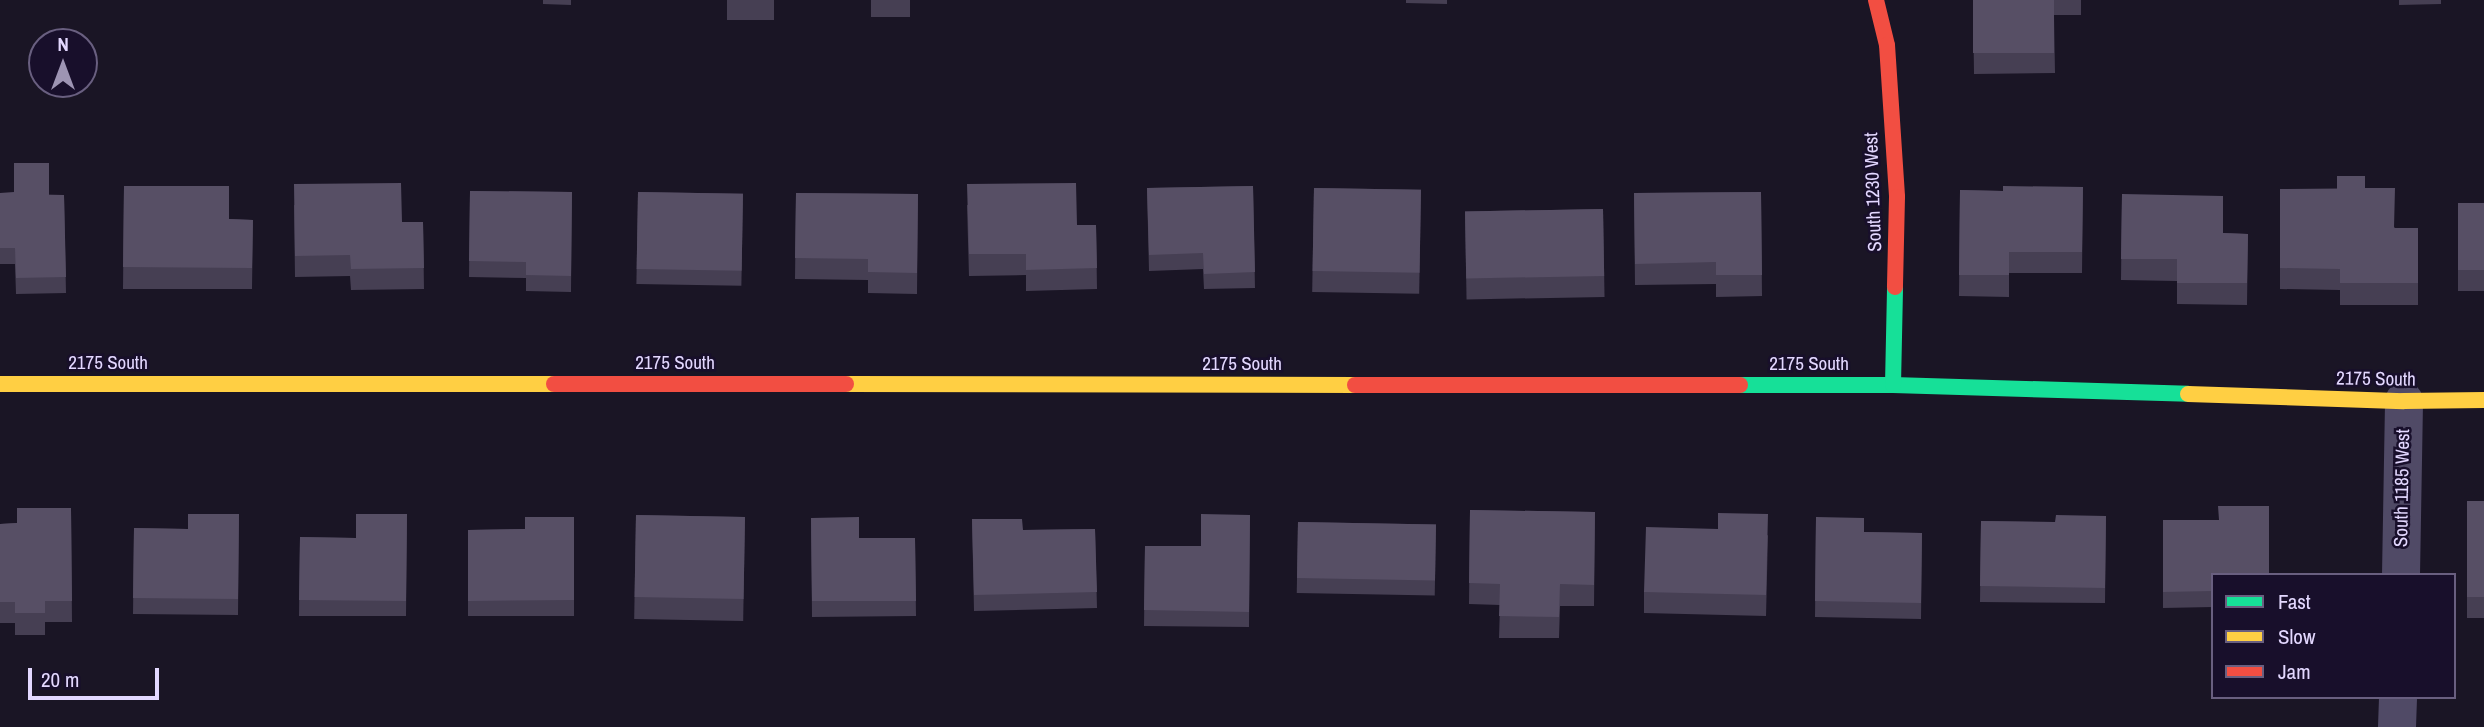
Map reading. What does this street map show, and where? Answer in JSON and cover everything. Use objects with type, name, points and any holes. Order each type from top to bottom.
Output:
[{"type":"street","name":"South 1230 West","points":[[1876,0],[1887,45],[1897,197],[1893,385]]},
{"type":"street","name":"2175 South","points":[[0,384],[1893,385],[2404,401],[2484,400]]},
{"type":"street","name":"South 1185 West","points":[[2401,573],[2404,401]]},
{"type":"street","points":[[2398,699],[2398,727]]},
{"type":"building","points":[[1973,0],[2054,0],[2054,53],[1973,53]]},
{"type":"building","points":[[14,163],[49,163],[49,195],[64,195],[66,277],[16,278],[15,248],[0,248],[0,193],[14,192]]},
{"type":"building","points":[[2337,176],[2365,176],[2365,188],[2395,188],[2394,228],[2418,228],[2418,283],[2340,283],[2340,269],[2280,268],[2280,189],[2337,189]]},
{"type":"building","points":[[401,183],[402,222],[423,222],[424,268],[351,269],[350,255],[295,256],[294,184]]},
{"type":"building","points":[[1076,183],[1077,225],[1096,225],[1097,268],[1026,270],[1026,254],[969,254],[967,184]]},
{"type":"building","points":[[124,186],[229,186],[229,219],[253,220],[252,268],[123,267]]},
{"type":"building","points":[[1253,186],[1255,272],[1204,274],[1203,253],[1149,255],[1147,188]]},
{"type":"building","points":[[2003,186],[2083,187],[2082,252],[2009,252],[2009,275],[1959,275],[1960,190],[2003,191]]},
{"type":"building","points":[[1314,188],[1421,190],[1420,273],[1313,271]]},
{"type":"building","points":[[470,191],[572,192],[571,276],[526,275],[526,262],[469,261]]},
{"type":"building","points":[[638,192],[743,194],[742,271],[637,269]]},
{"type":"building","points":[[1761,192],[1762,275],[1716,275],[1716,262],[1635,264],[1634,193]]},
{"type":"building","points":[[796,193],[918,194],[917,273],[868,272],[868,259],[795,258]]},
{"type":"building","points":[[2122,194],[2223,196],[2223,233],[2248,234],[2247,283],[2177,283],[2177,259],[2121,259]]},
{"type":"building","points":[[2458,203],[2484,203],[2484,270],[2458,270]]},
{"type":"building","points":[[1603,209],[1604,276],[1466,278],[1465,211]]},
{"type":"building","points":[[2467,501],[2484,501],[2484,597],[2467,597]]},
{"type":"building","points":[[2218,506],[2269,506],[2269,573],[2211,573],[2211,591],[2163,592],[2163,520],[2219,520]]},
{"type":"building","points":[[17,508],[71,508],[72,601],[45,601],[45,613],[15,613],[15,602],[0,602],[0,524],[17,523]]},
{"type":"building","points":[[1470,510],[1595,512],[1594,585],[1560,584],[1559,617],[1499,616],[1500,584],[1469,583]]},
{"type":"building","points":[[1718,513],[1768,514],[1766,595],[1644,592],[1646,527],[1718,529]]},
{"type":"building","points":[[188,514],[239,514],[238,599],[133,598],[134,528],[188,529]]},
{"type":"building","points":[[356,514],[407,514],[406,601],[299,600],[300,537],[356,538]]},
{"type":"building","points":[[1201,514],[1250,515],[1249,612],[1144,610],[1145,546],[1201,546]]},
{"type":"building","points":[[636,515],[745,517],[744,599],[635,597]]},
{"type":"building","points":[[2056,515],[2106,516],[2105,588],[1980,586],[1981,521],[2055,522]]},
{"type":"building","points":[[525,517],[574,517],[574,600],[468,601],[468,530],[525,529]]},
{"type":"building","points":[[859,517],[859,538],[915,538],[916,601],[812,601],[811,518]]},
{"type":"building","points":[[1816,517],[1864,518],[1864,532],[1922,533],[1921,603],[1815,601]]},
{"type":"building","points":[[972,519],[1022,519],[1023,530],[1095,529],[1097,592],[974,595]]},
{"type":"building","points":[[1298,522],[1436,524],[1435,580],[1297,578]]},
{"type":"traffic: fast","points":[[1893,385],[1895,287]]},
{"type":"traffic: fast","points":[[1740,385],[1893,385],[2188,394]]},
{"type":"traffic: slow","points":[[0,384],[554,384]]},
{"type":"traffic: slow","points":[[846,384],[1355,385]]},
{"type":"traffic: slow","points":[[2188,394],[2404,401],[2484,400]]},
{"type":"traffic: jam","points":[[1876,0],[1887,45],[1897,197],[1895,287]]},
{"type":"traffic: jam","points":[[554,384],[846,384]]},
{"type":"traffic: jam","points":[[1355,385],[1740,385]]}]
